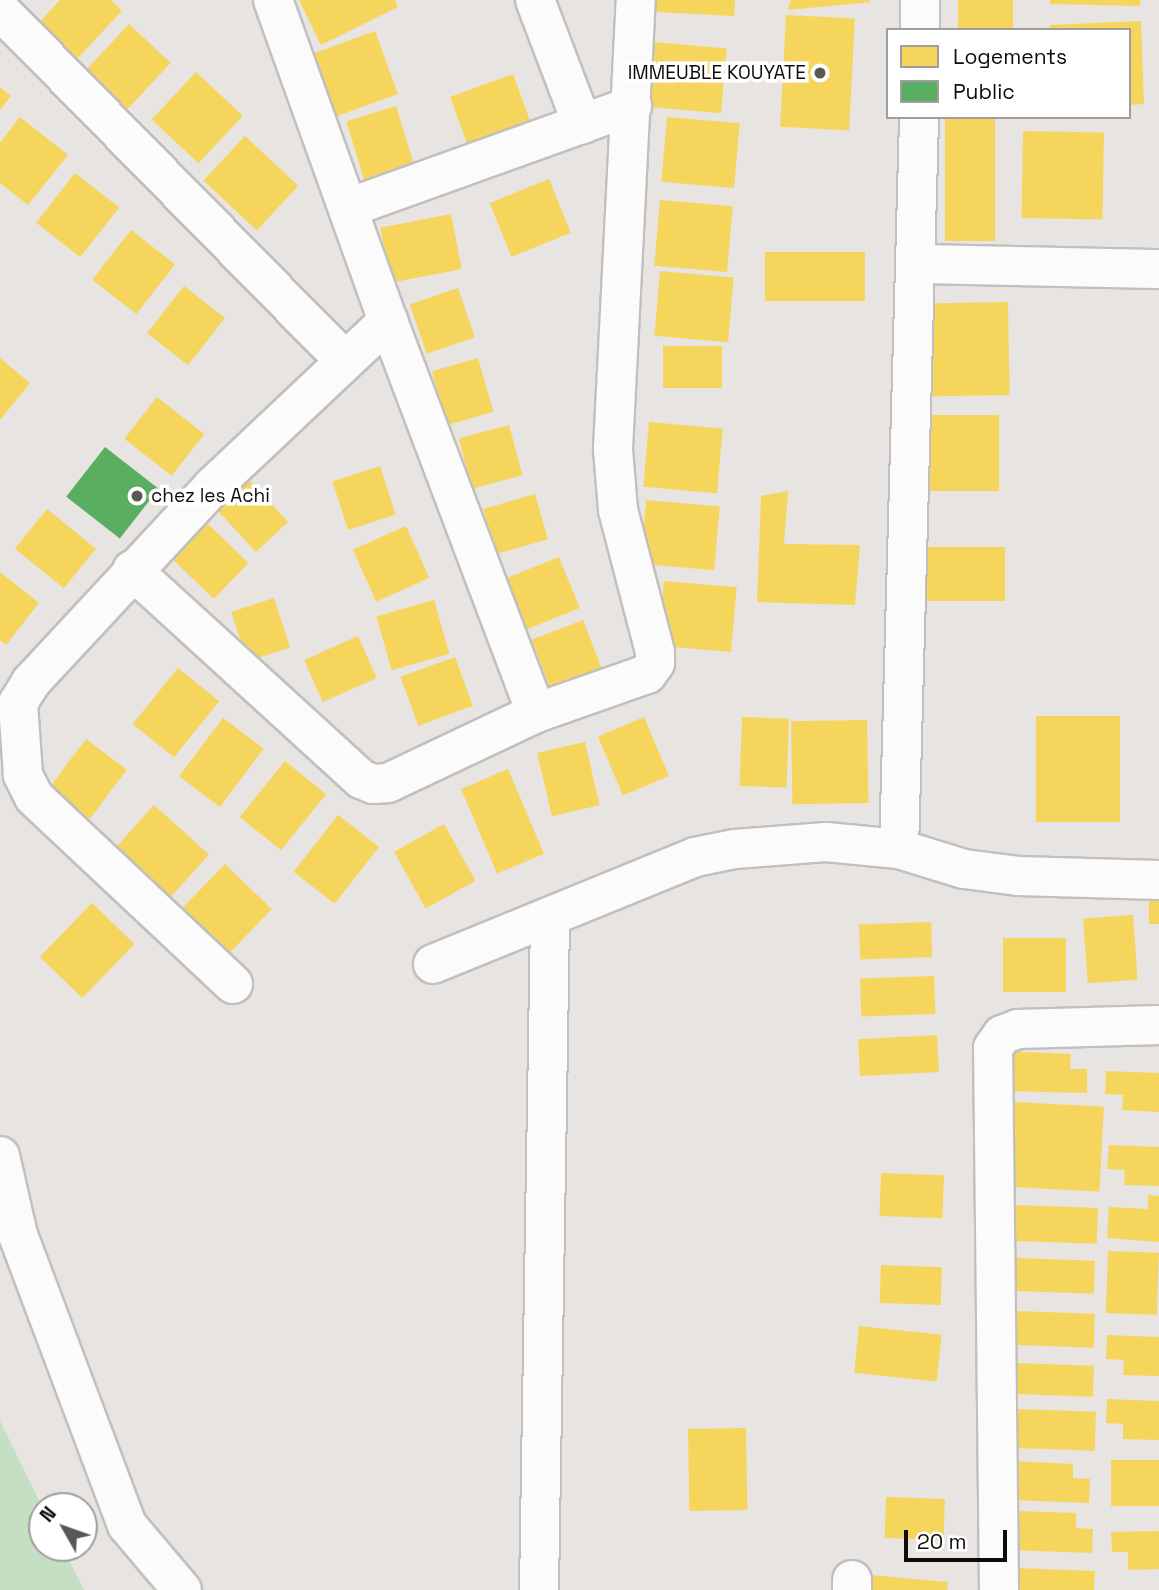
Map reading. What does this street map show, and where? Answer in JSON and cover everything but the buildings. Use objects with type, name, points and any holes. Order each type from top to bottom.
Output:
[{"type":"street","points":[[273,0],[388,321],[536,713]]},
{"type":"street","points":[[535,0],[582,124]]},
{"type":"street","points":[[132,570],[361,779],[373,784],[388,783],[536,713],[647,674],[654,663],[614,480],[636,0]]},
{"type":"street","points":[[920,0],[920,28]]},
{"type":"street","points":[[0,10],[343,359]]},
{"type":"street","points":[[348,208],[632,106]]},
{"type":"street","points":[[899,849],[919,119]]},
{"type":"street","points":[[917,264],[1159,269]]},
{"type":"street","points":[[233,984],[48,814],[23,775],[18,703],[31,682],[132,570],[343,359],[388,321]]},
{"type":"street","points":[[433,964],[708,855],[826,842],[899,849],[964,869],[1018,876],[1159,880]]},
{"type":"street","points":[[539,1590],[550,917]]},
{"type":"street","points":[[999,1590],[993,1048],[1002,1035],[1018,1030],[1159,1025]]},
{"type":"street","points":[[0,1156],[9,1241],[127,1525],[182,1590]]},
{"type":"green space","points":[[0,1421],[35,1492],[28,1492],[28,1562],[70,1562],[84,1590],[0,1590]]},
{"type":"place","name":"IMMEUBLE KOUYATE","points":[[820,73]]},
{"type":"place","name":"chez les Achi","points":[[137,496]]}]
